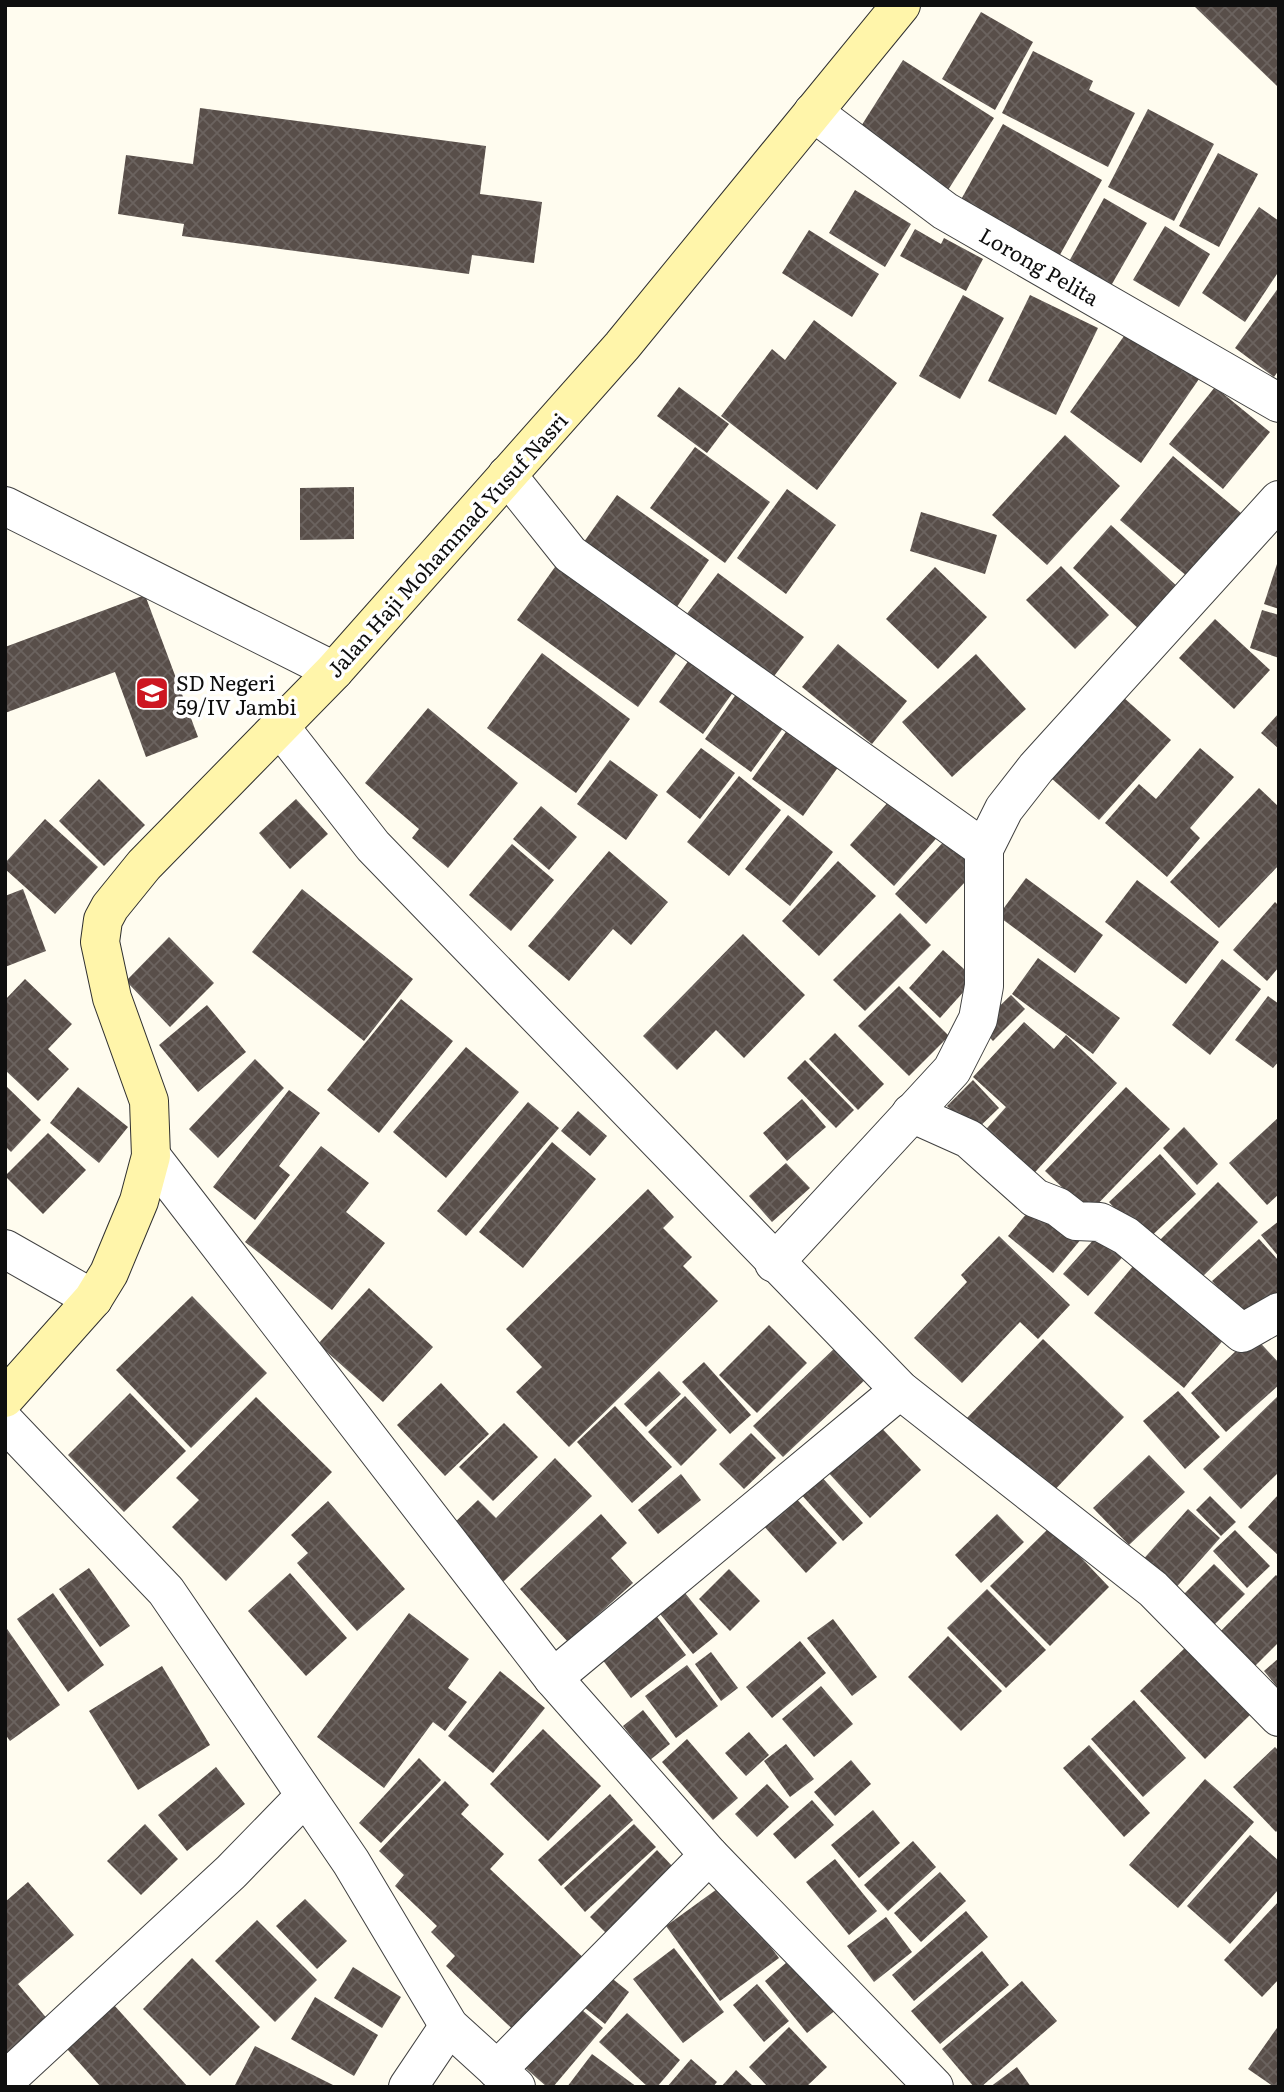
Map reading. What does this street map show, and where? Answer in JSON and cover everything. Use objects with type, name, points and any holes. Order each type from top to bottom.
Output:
[{"type":"street","name":"Jalan Haji Mohammad Yusuf Nasri","points":[[5,1398],[93,1299],[121,1248],[139,1201],[151,1156],[149,1101],[112,998],[100,942],[103,920],[144,864],[334,671],[622,346],[901,5]]},
{"type":"street","name":"Lorong Pelita","points":[[813,112],[945,211],[1279,402]]},
{"type":"street","points":[[507,475],[570,554],[984,849]]},
{"type":"street","points":[[774,1263],[951,1070],[978,1019],[984,986],[984,849],[1004,809],[1036,768],[1279,500]]},
{"type":"street","points":[[5,506],[334,671]]},
{"type":"street","points":[[280,727],[373,846],[774,1263],[900,1390],[1153,1589],[1279,1717]]},
{"type":"street","points":[[911,1113],[969,1139],[1035,1198],[1058,1207],[1076,1221],[1100,1222],[1126,1236],[1242,1333],[1277,1315]]},
{"type":"street","points":[[151,1156],[553,1678],[709,1855],[934,2087]]},
{"type":"street","points":[[5,1249],[93,1299]]},
{"type":"street","points":[[553,1678],[900,1390]]},
{"type":"street","points":[[5,1422],[166,1591],[304,1797],[351,1862],[449,2026],[506,2078],[709,1855]]},
{"type":"street","points":[[5,2081],[231,1872],[304,1797]]},
{"type":"street","points":[[408,2087],[449,2026]]},
{"type":"building","points":[[1193,5],[1279,5],[1279,85],[1277,86]]},
{"type":"building","points":[[981,12],[1033,42],[995,110],[942,79]]},
{"type":"building","points":[[1033,51],[1093,81],[1089,90],[1135,113],[1108,167],[1002,113]]},
{"type":"building","points":[[903,60],[994,118],[948,190],[858,131]]},
{"type":"building","points":[[200,108],[486,146],[480,194],[542,202],[534,263],[472,255],[469,274],[182,236],[184,224],[118,214],[126,155],[193,164]]},
{"type":"building","points":[[1148,109],[1214,144],[1174,221],[1108,187]]},
{"type":"building","points":[[1003,124],[1102,180],[1057,260],[958,205]]},
{"type":"building","points":[[1218,153],[1258,174],[1219,247],[1179,226]]},
{"type":"building","points":[[855,190],[911,224],[885,267],[829,233]]},
{"type":"building","points":[[1104,198],[1147,223],[1108,291],[1066,267]]},
{"type":"building","points":[[1259,207],[1279,221],[1279,271],[1245,322],[1202,293]]},
{"type":"building","points":[[1165,226],[1210,254],[1179,307],[1133,280]]},
{"type":"building","points":[[915,229],[941,244],[944,238],[983,259],[966,291],[900,256]]},
{"type":"building","points":[[809,230],[879,274],[852,317],[782,273]]},
{"type":"building","points":[[1279,287],[1279,370],[1274,377],[1235,348]]},
{"type":"building","points":[[963,295],[1004,318],[960,399],[919,376]]},
{"type":"building","points":[[1030,295],[1098,328],[1056,415],[988,381]]},
{"type":"building","points":[[814,320],[897,383],[817,490],[721,416],[772,349],[785,360]]},
{"type":"building","points":[[1129,329],[1199,379],[1141,463],[1070,412]]},
{"type":"building","points":[[679,387],[729,424],[707,453],[657,416]]},
{"type":"building","points":[[1215,387],[1270,432],[1223,489],[1169,444]]},
{"type":"building","points":[[1065,435],[1120,486],[1047,565],[992,515]]},
{"type":"building","points":[[695,447],[770,502],[725,563],[650,508]]},
{"type":"building","points":[[1173,456],[1241,513],[1188,577],[1120,520]]},
{"type":"building","points":[[354,487],[354,539],[300,540],[300,488]]},
{"type":"building","points":[[787,489],[836,525],[786,594],[737,558]]},
{"type":"building","points":[[617,495],[709,560],[672,614],[579,549]]},
{"type":"building","points":[[921,512],[997,535],[985,574],[910,551]]},
{"type":"building","points":[[1111,525],[1180,589],[1141,631],[1073,568]]},
{"type":"building","points":[[560,560],[681,647],[638,707],[517,620]]},
{"type":"building","points":[[1279,561],[1279,609],[1264,604]]},
{"type":"building","points":[[1061,566],[1109,615],[1075,649],[1026,600]]},
{"type":"building","points":[[935,567],[987,617],[938,669],[886,619]]},
{"type":"building","points":[[718,573],[804,637],[768,684],[683,619]]},
{"type":"building","name":"SD Negeri 59/IV Jambi","points":[[145,595],[198,737],[146,757],[115,672],[5,713],[5,647]]},
{"type":"building","points":[[1262,610],[1279,615],[1279,658],[1250,648]]},
{"type":"building","points":[[1215,619],[1270,670],[1234,709],[1179,658]]},
{"type":"building","points":[[838,644],[907,701],[872,744],[802,687]]},
{"type":"building","points":[[542,653],[630,719],[576,793],[487,728]]},
{"type":"building","points":[[694,653],[739,684],[703,734],[659,702]]},
{"type":"building","points":[[976,654],[1026,709],[952,777],[902,722]]},
{"type":"building","points":[[739,690],[786,724],[751,772],[705,739]]},
{"type":"building","points":[[1123,697],[1171,740],[1099,820],[1051,778]]},
{"type":"building","points":[[428,708],[518,783],[448,868],[412,838],[419,829],[365,783]]},
{"type":"building","points":[[1279,713],[1279,749],[1261,733]]},
{"type":"building","points":[[788,729],[839,766],[803,816],[752,779]]},
{"type":"building","points":[[701,748],[735,773],[700,819],[666,792]]},
{"type":"building","points":[[1200,748],[1234,777],[1190,828],[1200,838],[1167,877],[1105,823],[1139,784],[1156,799]]},
{"type":"building","points":[[610,760],[658,795],[626,840],[577,804]]},
{"type":"building","points":[[739,776],[781,810],[729,876],[687,842]]},
{"type":"building","points":[[99,779],[145,825],[104,866],[59,821]]},
{"type":"building","points":[[1259,788],[1279,807],[1279,865],[1219,928],[1170,882]]},
{"type":"building","points":[[898,791],[942,832],[894,886],[850,845]]},
{"type":"building","points":[[296,799],[328,834],[290,869],[259,833]]},
{"type":"building","points":[[541,806],[577,837],[549,870],[513,839]]},
{"type":"building","points":[[788,815],[833,852],[790,906],[745,869]]},
{"type":"building","points":[[45,819],[98,867],[55,914],[5,869],[5,863]]},
{"type":"building","points":[[948,837],[979,867],[926,924],[895,894]]},
{"type":"building","points":[[512,844],[554,880],[511,931],[469,895]]},
{"type":"building","points":[[609,851],[668,902],[631,945],[613,929],[569,981],[528,946]]},
{"type":"building","points":[[838,861],[876,896],[819,956],[782,921]]},
{"type":"building","points":[[1026,878],[1103,935],[1075,973],[998,916]]},
{"type":"building","points":[[1137,880],[1219,942],[1186,984],[1105,922]]},
{"type":"building","points":[[23,889],[46,951],[5,967],[5,896]]},
{"type":"building","points":[[302,889],[413,979],[364,1041],[252,952]]},
{"type":"building","points":[[1275,902],[1279,906],[1279,967],[1267,981],[1233,950]]},
{"type":"building","points":[[900,913],[931,945],[865,1011],[833,980]]},
{"type":"building","points":[[743,934],[805,995],[744,1058],[716,1030],[677,1070],[643,1036]]},
{"type":"building","points":[[169,937],[214,983],[170,1027],[126,981]]},
{"type":"building","points":[[943,950],[975,979],[940,1018],[909,988]]},
{"type":"building","points":[[1038,958],[1120,1018],[1093,1054],[1012,994]]},
{"type":"building","points":[[1222,959],[1261,989],[1210,1055],[1172,1025]]},
{"type":"building","points":[[25,979],[72,1024],[48,1049],[69,1069],[38,1101],[5,1070],[5,1000]]},
{"type":"building","points":[[899,986],[949,1036],[909,1076],[858,1026]]},
{"type":"building","points":[[1011,995],[1025,1009],[993,1041],[979,1026]]},
{"type":"building","points":[[1268,996],[1279,1004],[1279,1061],[1273,1068],[1235,1040]]},
{"type":"building","points":[[401,999],[453,1041],[379,1133],[327,1090]]},
{"type":"building","points":[[207,1005],[246,1052],[198,1092],[159,1045]]},
{"type":"building","points":[[1024,1022],[1054,1049],[1066,1035],[1117,1083],[1026,1182],[979,1137],[1006,1107],[973,1077]]},
{"type":"building","points":[[835,1033],[884,1084],[858,1110],[809,1059]]},
{"type":"building","points":[[466,1047],[519,1092],[446,1178],[393,1132]]},
{"type":"building","points":[[255,1059],[284,1088],[218,1158],[189,1129]]},
{"type":"building","points":[[805,1060],[854,1110],[836,1128],[787,1078]]},
{"type":"building","points":[[973,1080],[999,1108],[973,1133],[947,1106]]},
{"type":"building","points":[[5,1085],[41,1120],[11,1152],[5,1146]]},
{"type":"building","points":[[78,1087],[128,1127],[99,1163],[50,1123]]},
{"type":"building","points":[[1126,1087],[1170,1129],[1089,1213],[1045,1171]]},
{"type":"building","points":[[289,1090],[320,1113],[279,1166],[290,1175],[255,1220],[213,1187]]},
{"type":"building","points":[[802,1099],[826,1127],[787,1161],[763,1133]]},
{"type":"building","points":[[528,1102],[559,1128],[466,1236],[437,1211]]},
{"type":"building","points":[[578,1111],[607,1136],[590,1156],[561,1131]]},
{"type":"building","points":[[1279,1117],[1279,1194],[1267,1205],[1229,1163]]},
{"type":"building","points":[[1184,1127],[1218,1164],[1197,1185],[1163,1148]]},
{"type":"building","points":[[48,1133],[86,1170],[43,1214],[5,1176]]},
{"type":"building","points":[[552,1142],[596,1179],[523,1268],[479,1232]]},
{"type":"building","points":[[321,1146],[369,1183],[346,1212],[385,1243],[332,1310],[245,1242]]},
{"type":"building","points":[[1160,1154],[1196,1194],[1145,1242],[1109,1202]]},
{"type":"building","points":[[786,1163],[810,1188],[772,1222],[749,1196]]},
{"type":"building","points":[[1218,1182],[1258,1222],[1198,1281],[1158,1242]]},
{"type":"building","points":[[648,1189],[674,1217],[663,1228],[692,1257],[683,1266],[718,1301],[569,1447],[516,1392],[542,1367],[506,1329]]},
{"type":"building","points":[[1037,1201],[1082,1238],[1053,1273],[1008,1236]]},
{"type":"building","points":[[1279,1221],[1279,1257],[1261,1235]]},
{"type":"building","points":[[1103,1229],[1128,1251],[1088,1296],[1063,1274]]},
{"type":"building","points":[[999,1236],[1070,1305],[1038,1339],[1020,1322],[962,1383],[914,1338],[967,1282],[961,1275]]},
{"type":"building","points":[[1259,1239],[1279,1261],[1279,1293],[1247,1321],[1212,1281]]},
{"type":"building","points":[[1134,1265],[1224,1339],[1184,1388],[1094,1313]]},
{"type":"building","points":[[369,1288],[433,1347],[383,1402],[318,1344]]},
{"type":"building","points":[[192,1296],[267,1373],[191,1448],[116,1370]]},
{"type":"building","points":[[769,1325],[807,1363],[757,1413],[719,1375]]},
{"type":"building","points":[[1253,1335],[1279,1363],[1279,1385],[1226,1432],[1191,1393]]},
{"type":"building","points":[[1043,1339],[1124,1417],[1048,1497],[966,1419]]},
{"type":"building","points":[[838,1345],[868,1377],[783,1457],[753,1426]]},
{"type":"building","points":[[704,1362],[751,1415],[730,1434],[682,1382]]},
{"type":"building","points":[[659,1371],[681,1394],[646,1427],[624,1404]]},
{"type":"building","points":[[441,1383],[489,1434],[445,1476],[397,1425]]},
{"type":"building","points":[[1178,1391],[1220,1437],[1185,1469],[1143,1421]]},
{"type":"building","points":[[130,1393],[186,1451],[124,1512],[68,1455]]},
{"type":"building","points":[[1279,1395],[1279,1472],[1241,1509],[1203,1469]]},
{"type":"building","points":[[685,1396],[717,1430],[681,1466],[648,1432]]},
{"type":"building","points":[[256,1397],[332,1472],[226,1581],[172,1527],[199,1500],[176,1478]]},
{"type":"building","points":[[615,1406],[672,1467],[632,1503],[577,1442]]},
{"type":"building","points":[[876,1422],[921,1470],[870,1518],[826,1470]]},
{"type":"building","points":[[504,1423],[538,1457],[493,1501],[459,1467]]},
{"type":"building","points":[[751,1433],[776,1458],[744,1489],[719,1464]]},
{"type":"building","points":[[1149,1455],[1185,1492],[1129,1545],[1093,1508]]},
{"type":"building","points":[[555,1458],[592,1496],[503,1582],[450,1527],[478,1500],[496,1518]]},
{"type":"building","points":[[681,1474],[701,1500],[658,1534],[638,1510]]},
{"type":"building","points":[[819,1474],[863,1523],[843,1541],[799,1492]]},
{"type":"building","points":[[792,1494],[837,1543],[806,1573],[761,1523]]},
{"type":"building","points":[[1279,1494],[1279,1556],[1248,1527]]},
{"type":"building","points":[[1210,1496],[1236,1522],[1221,1536],[1196,1510]]},
{"type":"building","points":[[328,1501],[405,1589],[357,1631],[297,1563],[308,1553],[291,1535]]},
{"type":"building","points":[[1188,1509],[1220,1538],[1172,1592],[1140,1563]]},
{"type":"building","points":[[601,1514],[627,1543],[611,1558],[633,1583],[568,1642],[520,1589]]},
{"type":"building","points":[[997,1514],[1024,1542],[981,1583],[955,1555]]},
{"type":"building","points":[[1051,1526],[1109,1587],[1050,1646],[990,1586]]},
{"type":"building","points":[[1235,1530],[1270,1566],[1247,1588],[1213,1551]]},
{"type":"building","points":[[1214,1564],[1245,1594],[1205,1634],[1175,1603]]},
{"type":"building","points":[[89,1568],[130,1626],[100,1647],[59,1589]]},
{"type":"building","points":[[729,1569],[760,1601],[730,1631],[699,1599]]},
{"type":"building","points":[[290,1573],[347,1638],[306,1676],[248,1611]]},
{"type":"building","points":[[1276,1575],[1279,1578],[1279,1642],[1249,1672],[1214,1638]]},
{"type":"building","points":[[681,1588],[718,1634],[693,1654],[656,1609]]},
{"type":"building","points":[[987,1589],[1046,1650],[1006,1688],[947,1628]]},
{"type":"building","points":[[53,1593],[104,1665],[68,1692],[17,1619]]},
{"type":"building","points":[[409,1613],[469,1659],[448,1688],[467,1702],[445,1731],[433,1722],[384,1788],[317,1737]]},
{"type":"building","points":[[654,1613],[686,1655],[631,1698],[599,1655]]},
{"type":"building","points":[[833,1619],[877,1677],[852,1696],[807,1638]]},
{"type":"building","points":[[5,1626],[60,1705],[10,1741],[5,1734]]},
{"type":"building","points":[[948,1636],[1002,1691],[961,1731],[908,1677]]},
{"type":"building","points":[[800,1641],[826,1673],[772,1718],[746,1687]]},
{"type":"building","points":[[1188,1645],[1252,1713],[1205,1759],[1140,1691]]},
{"type":"building","points":[[711,1652],[738,1688],[721,1701],[695,1664]]},
{"type":"building","points":[[1279,1658],[1279,1689],[1264,1671]]},
{"type":"building","points":[[687,1665],[718,1706],[676,1738],[645,1696]]},
{"type":"building","points":[[162,1666],[210,1745],[138,1790],[89,1711]]},
{"type":"building","points":[[500,1671],[545,1708],[493,1773],[448,1736]]},
{"type":"building","points":[[821,1686],[853,1724],[814,1757],[782,1719]]},
{"type":"building","points":[[1134,1700],[1186,1758],[1143,1797],[1091,1739]]},
{"type":"building","points":[[643,1710],[670,1744],[650,1760],[623,1726]]},
{"type":"building","points":[[543,1729],[601,1786],[548,1841],[490,1784]]},
{"type":"building","points":[[749,1732],[769,1755],[746,1776],[725,1753]]},
{"type":"building","points":[[687,1739],[738,1798],[713,1820],[662,1762]]},
{"type":"building","points":[[786,1744],[814,1779],[790,1797],[764,1761]]},
{"type":"building","points":[[1089,1745],[1150,1813],[1124,1837],[1063,1768]]},
{"type":"building","points":[[1275,1747],[1279,1751],[1279,1829],[1276,1832],[1233,1787]]},
{"type":"building","points":[[419,1758],[441,1780],[381,1843],[359,1823]]},
{"type":"building","points":[[851,1760],[871,1784],[835,1816],[814,1792]]},
{"type":"building","points":[[216,1767],[245,1804],[187,1851],[158,1815]]},
{"type":"building","points":[[1205,1779],[1254,1822],[1178,1908],[1129,1865]]},
{"type":"building","points":[[445,1781],[469,1805],[461,1814],[504,1854],[490,1869],[591,1965],[522,2038],[446,1966],[455,1956],[431,1932],[437,1926],[395,1886],[404,1875],[379,1851]]},
{"type":"building","points":[[767,1784],[789,1807],[757,1837],[735,1814]]},
{"type":"building","points":[[610,1794],[633,1820],[561,1886],[538,1860]]},
{"type":"building","points":[[812,1800],[834,1825],[795,1859],[773,1834]]},
{"type":"building","points":[[873,1810],[900,1843],[859,1878],[831,1845]]},
{"type":"building","points":[[145,1824],[178,1859],[141,1895],[107,1861]]},
{"type":"building","points":[[634,1824],[656,1847],[585,1912],[564,1888]]},
{"type":"building","points":[[1250,1835],[1279,1861],[1279,1889],[1230,1944],[1187,1906]]},
{"type":"building","points":[[913,1841],[936,1867],[888,1911],[864,1885]]},
{"type":"building","points":[[657,1850],[675,1869],[608,1935],[590,1917]]},
{"type":"building","points":[[835,1859],[877,1911],[849,1935],[806,1882]]},
{"type":"building","points":[[940,1872],[966,1901],[921,1942],[894,1913]]},
{"type":"building","points":[[28,1882],[74,1935],[18,1984],[49,2021],[5,2059],[5,1902]]},
{"type":"building","points":[[724,1884],[779,1958],[720,2001],[666,1926]]},
{"type":"building","points":[[305,1899],[347,1941],[317,1969],[276,1926]]},
{"type":"building","points":[[1279,1901],[1279,1979],[1262,1997],[1224,1960]]},
{"type":"building","points":[[966,1911],[988,1937],[914,2001],[892,1975]]},
{"type":"building","points":[[886,1917],[912,1952],[874,1982],[847,1946]]},
{"type":"building","points":[[257,1920],[317,1980],[275,2022],[215,1961]]},
{"type":"building","points":[[674,1948],[724,2012],[683,2043],[633,1979]]},
{"type":"building","points":[[982,1951],[1009,1985],[940,2044],[911,2011]]},
{"type":"building","points":[[794,1956],[837,2009],[807,2033],[765,1981]]},
{"type":"building","points":[[192,1958],[260,2027],[210,2076],[143,2009]]},
{"type":"building","points":[[353,1967],[401,1997],[382,2028],[334,1998]]},
{"type":"building","points":[[604,1972],[629,1992],[605,2024],[580,2004]]},
{"type":"building","points":[[1022,1981],[1057,2021],[981,2087],[974,2087],[942,2049]]},
{"type":"building","points":[[757,1984],[789,2021],[764,2042],[733,2005]]},
{"type":"building","points":[[315,1997],[378,2035],[354,2076],[291,2039]]},
{"type":"building","points":[[574,2003],[603,2028],[553,2087],[547,2087],[521,2064]]},
{"type":"building","points":[[114,2005],[188,2087],[101,2087],[67,2049]]},
{"type":"building","points":[[627,2013],[680,2060],[657,2087],[648,2087],[599,2042]]},
{"type":"building","points":[[1279,2025],[1279,2087],[1274,2087],[1248,2069]]},
{"type":"building","points":[[789,2027],[827,2067],[806,2087],[768,2087],[749,2067]]},
{"type":"building","points":[[255,2046],[337,2087],[234,2087]]},
{"type":"building","points":[[592,2054],[637,2087],[567,2087]]},
{"type":"building","points":[[691,2059],[717,2082],[713,2087],[667,2087]]},
{"type":"building","points":[[1017,2067],[1031,2087],[990,2087]]},
{"type":"building","points":[[736,2070],[754,2087],[721,2087]]},
{"type":"place","name":"SD Negeri 59/IV Jambi","points":[[152,693]]}]
